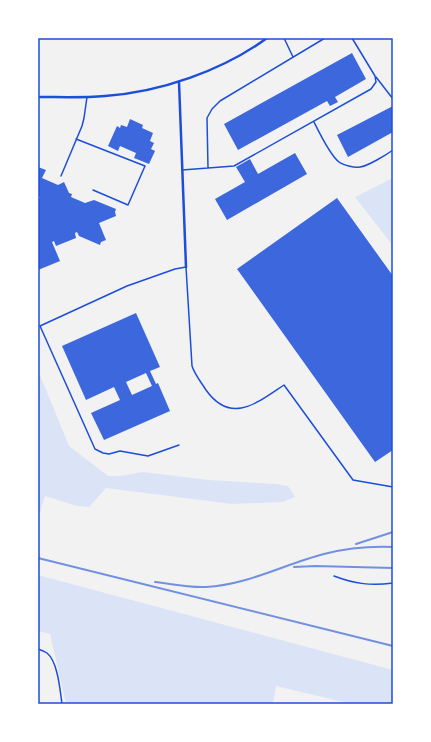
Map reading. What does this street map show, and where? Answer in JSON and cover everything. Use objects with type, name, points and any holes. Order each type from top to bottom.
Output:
[{"type":"street","points":[[38,97],[106,96],[179,82],[227,62],[267,38]]},
{"type":"street","points":[[179,82],[186,267]]},
{"type":"lane","points":[[284,38],[293,57]]},
{"type":"lane","points":[[208,168],[207,118],[212,109],[220,101],[325,38]]},
{"type":"lane","points":[[352,38],[375,76],[393,99]]},
{"type":"lane","points":[[182,170],[234,166],[371,89],[376,82],[375,76]]},
{"type":"lane","points":[[61,176],[84,118],[87,97]]},
{"type":"lane","points":[[314,122],[339,162],[353,167],[360,167],[386,155],[393,150]]},
{"type":"lane","points":[[76,139],[145,166],[128,205],[93,190]]},
{"type":"lane","points":[[179,445],[148,456],[120,451],[109,454],[95,449],[40,326],[127,286],[175,269],[186,267],[192,366],[194,374],[212,398],[220,405],[237,409],[253,405],[284,385],[353,480],[393,487]]},
{"type":"lane","points":[[334,576],[360,584],[376,586],[393,583]]},
{"type":"lane","points":[[38,649],[50,657],[57,673],[62,704]]},
{"type":"shaded area","points":[[393,178],[393,246],[355,197]]},
{"type":"shaded area","points":[[38,370],[69,446],[108,476],[120,476],[143,472],[209,480],[276,484],[288,486],[295,497],[283,502],[232,504],[106,488],[89,507],[77,506],[45,496],[38,519]]},
{"type":"shaded area","points":[[38,575],[393,670],[393,704],[352,704],[276,686],[273,704],[66,704],[50,634],[38,631]]},
{"type":"building","points":[[352,53],[366,79],[335,97],[338,102],[330,106],[327,101],[238,150],[224,124]]},
{"type":"building","points":[[393,106],[393,132],[348,157],[337,135]]},
{"type":"building","points":[[130,119],[143,125],[142,128],[153,133],[150,141],[154,143],[151,149],[155,151],[149,164],[134,158],[136,153],[120,146],[118,151],[108,146],[117,126],[120,128],[121,125],[127,127]]},
{"type":"building","points":[[295,153],[307,174],[227,220],[215,199],[245,182],[236,167],[250,159],[258,174]]},
{"type":"building","points":[[38,167],[46,170],[42,178],[58,185],[64,182],[69,193],[72,194],[71,197],[85,203],[94,200],[116,209],[116,216],[99,223],[106,240],[101,242],[100,245],[79,236],[77,232],[75,233],[76,238],[56,246],[54,241],[52,242],[60,261],[38,270],[38,202],[40,197],[38,196]]},
{"type":"building","points":[[337,198],[393,276],[393,450],[375,462],[237,269]]},
{"type":"building","points":[[136,313],[160,367],[150,371],[156,384],[158,383],[170,411],[104,440],[91,413],[120,400],[114,387],[86,400],[62,346]],"holes":[[[146,373],[152,386],[132,395],[126,382]]]},
{"type":"railway","points":[[356,544],[393,532]]},
{"type":"railway","points":[[155,582],[193,587],[221,585],[251,578],[309,558],[341,550],[393,547]]},
{"type":"railway","points":[[38,558],[393,646]]},
{"type":"railway","points":[[294,567],[315,566],[393,568]]}]
